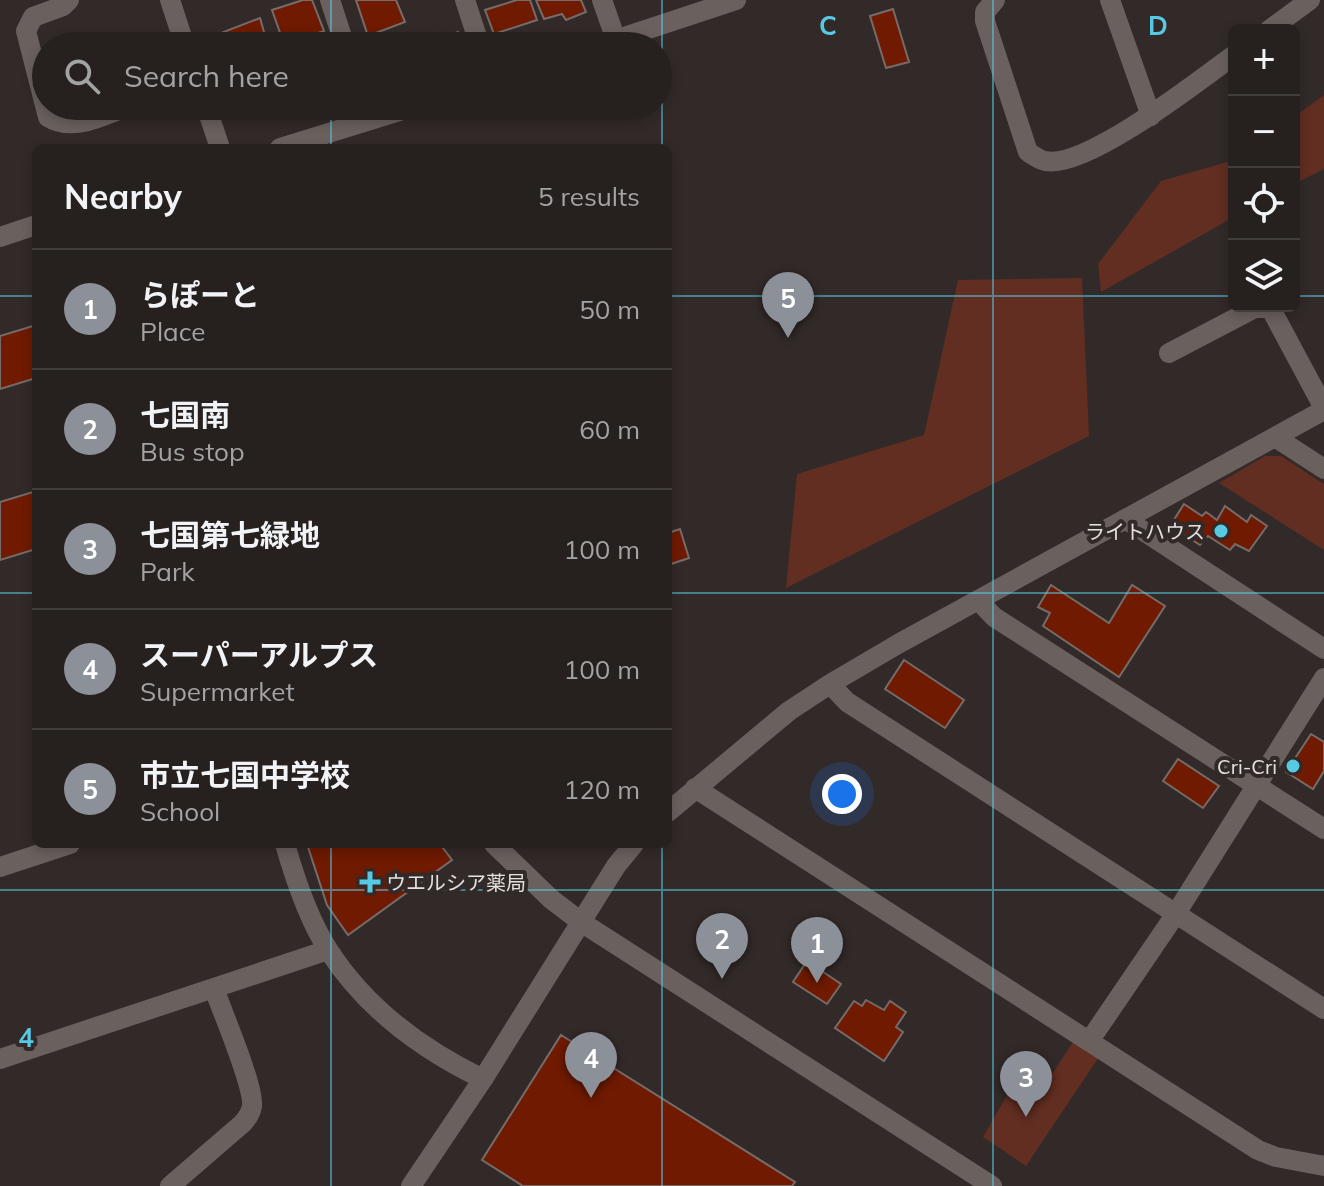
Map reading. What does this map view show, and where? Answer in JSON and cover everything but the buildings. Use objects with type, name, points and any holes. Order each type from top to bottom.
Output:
[{"type":"street","points":[[32,54],[26,31],[33,17],[63,6],[69,0]]},
{"type":"street","points":[[170,0],[180,32]]},
{"type":"street","points":[[330,0],[340,32]]},
{"type":"street","points":[[465,0],[475,32]]},
{"type":"street","points":[[602,0],[605,32]]},
{"type":"street","points":[[639,32],[736,0]]},
{"type":"street","points":[[995,0],[988,5],[985,21],[1028,152],[1044,161],[1055,161],[1099,146],[1151,116],[1228,59]]},
{"type":"street","points":[[1110,0],[1151,116]]},
{"type":"street","points":[[1277,24],[1310,0]]},
{"type":"street","points":[[52,120],[70,126],[88,120]]},
{"type":"street","points":[[211,120],[219,144]]},
{"type":"street","points":[[290,144],[350,120]]},
{"type":"street","points":[[0,237],[32,226]]},
{"type":"street","points":[[672,808],[789,711],[830,684],[1324,409],[1272,311],[1267,308],[1255,308],[1169,353]]},
{"type":"street","points":[[1275,437],[1324,469]]},
{"type":"street","points":[[1125,519],[1324,649]]},
{"type":"street","points":[[978,600],[994,617],[1324,829]]},
{"type":"street","points":[[1090,1040],[1175,915],[1324,678]]},
{"type":"street","points":[[830,684],[847,702],[1324,1009]]},
{"type":"street","points":[[695,788],[1258,1150],[1276,1157],[1324,1166]]},
{"type":"street","points":[[0,867],[58,848]]},
{"type":"street","points":[[286,848],[307,905],[328,950],[392,1022],[435,1054],[483,1079]]},
{"type":"street","points":[[498,848],[551,899],[581,922],[992,1186]]},
{"type":"street","points":[[411,1186],[483,1079],[616,866],[631,848]]},
{"type":"street","points":[[0,1059],[328,950]]},
{"type":"street","points":[[170,1186],[243,1123],[252,1107],[249,1086],[214,988]]},
{"type":"shaded area","points":[[1324,95],[1324,169],[1300,181],[1300,168],[1300,113]]},
{"type":"shaded area","points":[[1228,162],[1228,220],[1101,292],[1098,264],[1161,181]]},
{"type":"shaded area","points":[[1082,278],[1089,436],[786,588],[797,474],[924,435],[958,280]]},
{"type":"shaded area","points":[[1265,456],[1281,456],[1324,484],[1324,550],[1219,483]]},
{"type":"shaded area","points":[[1073,1042],[1099,1057],[1026,1166],[983,1137],[1014,1083],[1037,1097]]},
{"type":"place","name":"市立七国中学校","points":[[788,338]]},
{"type":"place","name":"ライトハウス","points":[[1221,531]]},
{"type":"place","name":"Cri-Cri","points":[[1293,766]]},
{"type":"place","name":"ウエルシア薬局","points":[[370,882]]},
{"type":"place","name":"七国南","points":[[722,979]]},
{"type":"place","name":"らぽーと","points":[[817,983]]},
{"type":"place","name":"スーパーアルプス","points":[[591,1098]]},
{"type":"place","name":"七国第七緑地","points":[[1026,1117]]}]
